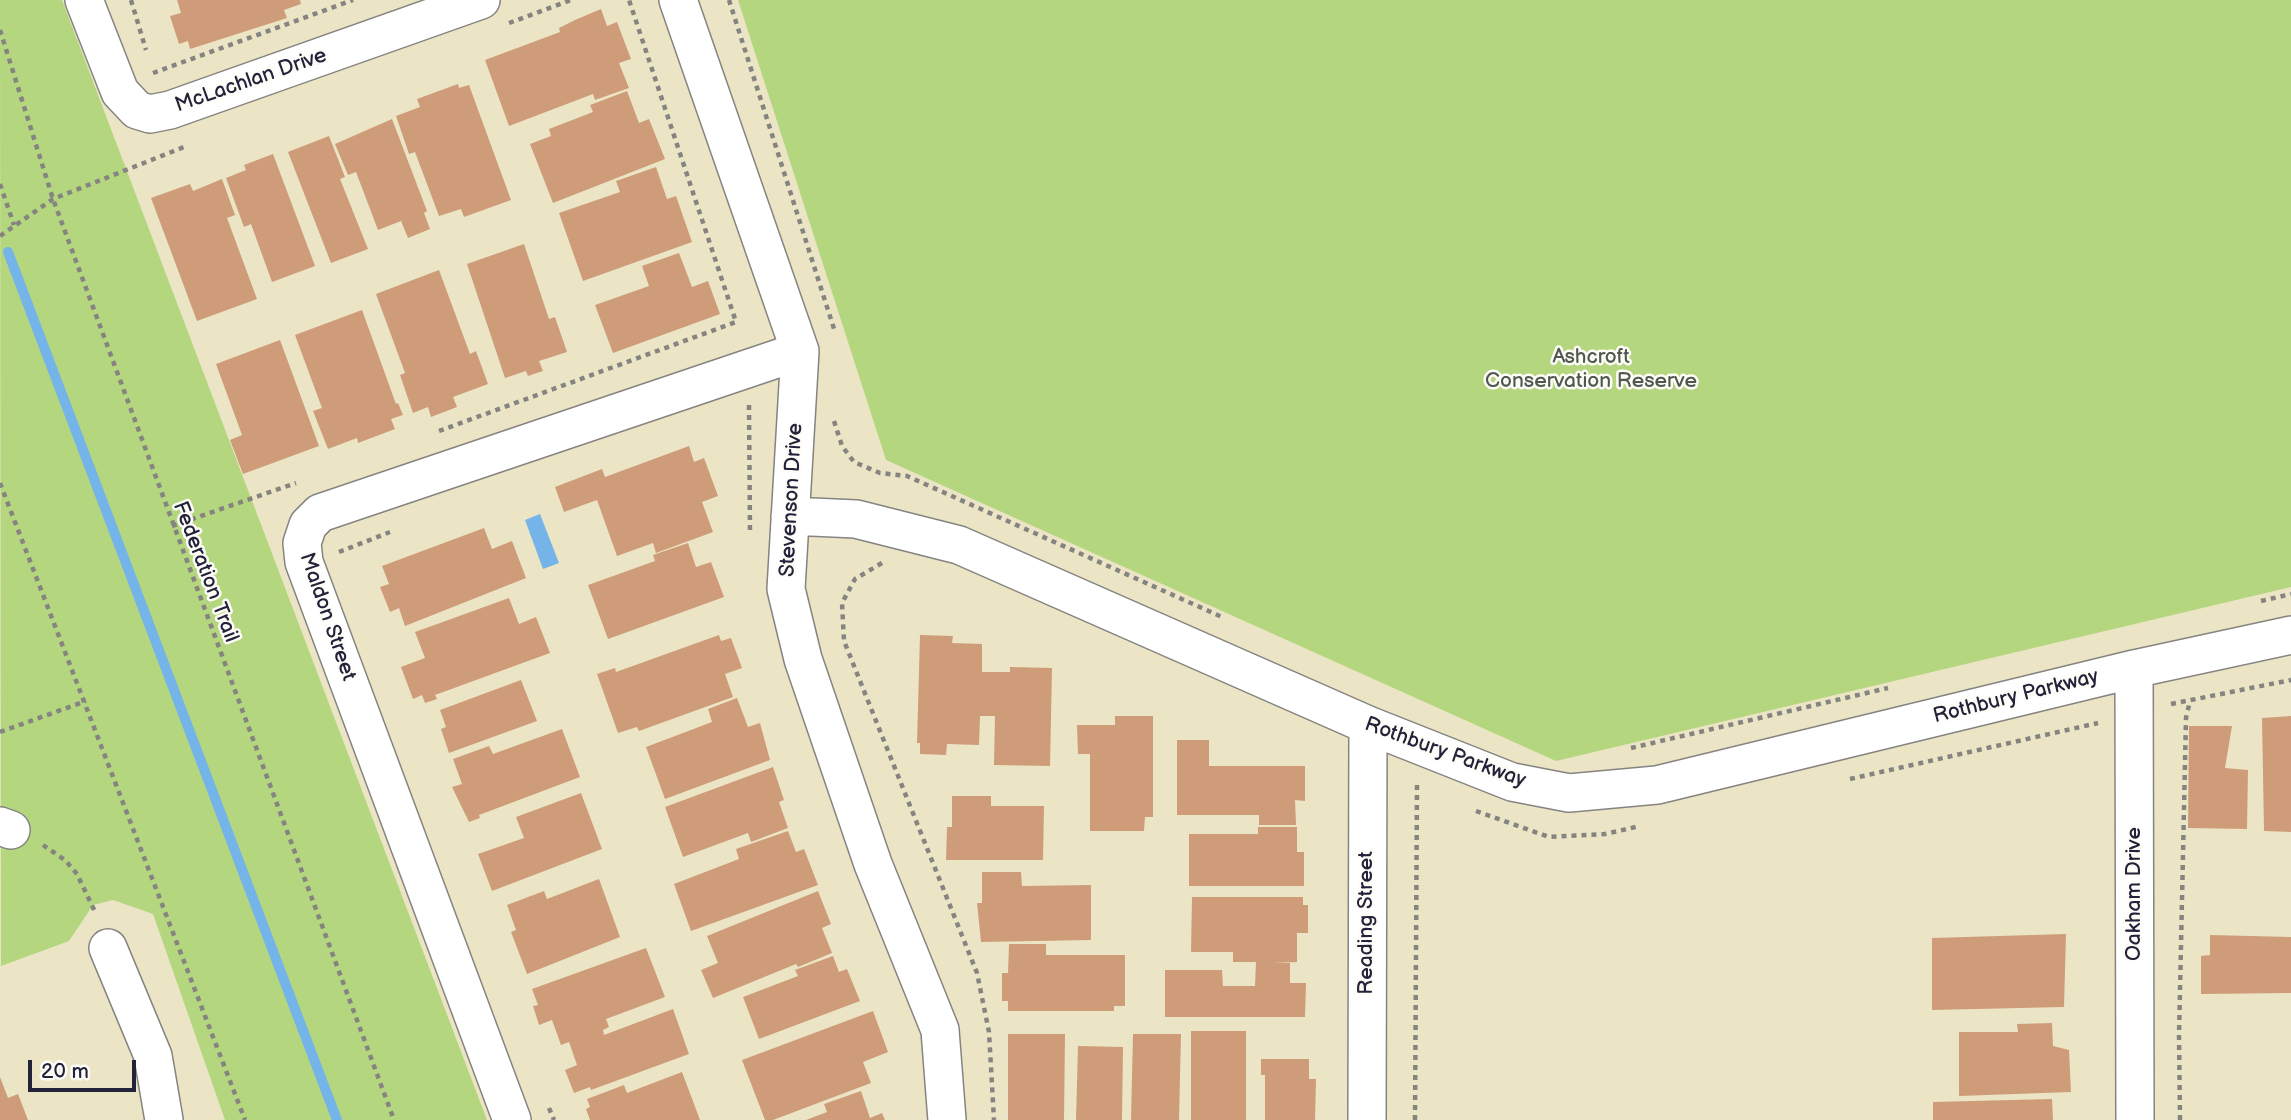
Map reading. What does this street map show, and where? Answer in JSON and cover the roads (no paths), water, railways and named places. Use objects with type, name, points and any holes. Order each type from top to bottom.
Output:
[{"type":"street","name":"McLachlan Drive","points":[[84,0],[120,92],[137,110],[150,114],[170,110],[481,0]]},
{"type":"street","name":"Stevenson Drive","points":[[678,0],[800,351],[786,589],[803,659],[873,863],[940,1030],[947,1120]]},
{"type":"street","name":"Maldon Street","points":[[512,1120],[304,562],[302,543],[308,525],[320,513],[800,351]]},
{"type":"street","name":"Rothbury Parkway","points":[[789,516],[856,519],[959,545],[1367,725],[1512,782],[1569,793],[1657,785],[2134,669],[2291,635]]},
{"type":"street","name":"Oakham Drive","points":[[2134,669],[2120,716],[2135,1120]]},
{"type":"street","name":"Reading Street","points":[[1367,725],[1367,1120]]},
{"type":"street","points":[[108,948],[153,1056],[164,1120]]},
{"type":"water","points":[[540,514],[559,563],[543,569],[525,520]]},
{"type":"waterway","points":[[8,252],[337,1120]]},
{"type":"park label","name":"Ashcroft Conservation Reserve","points":[[1591,370]]}]
